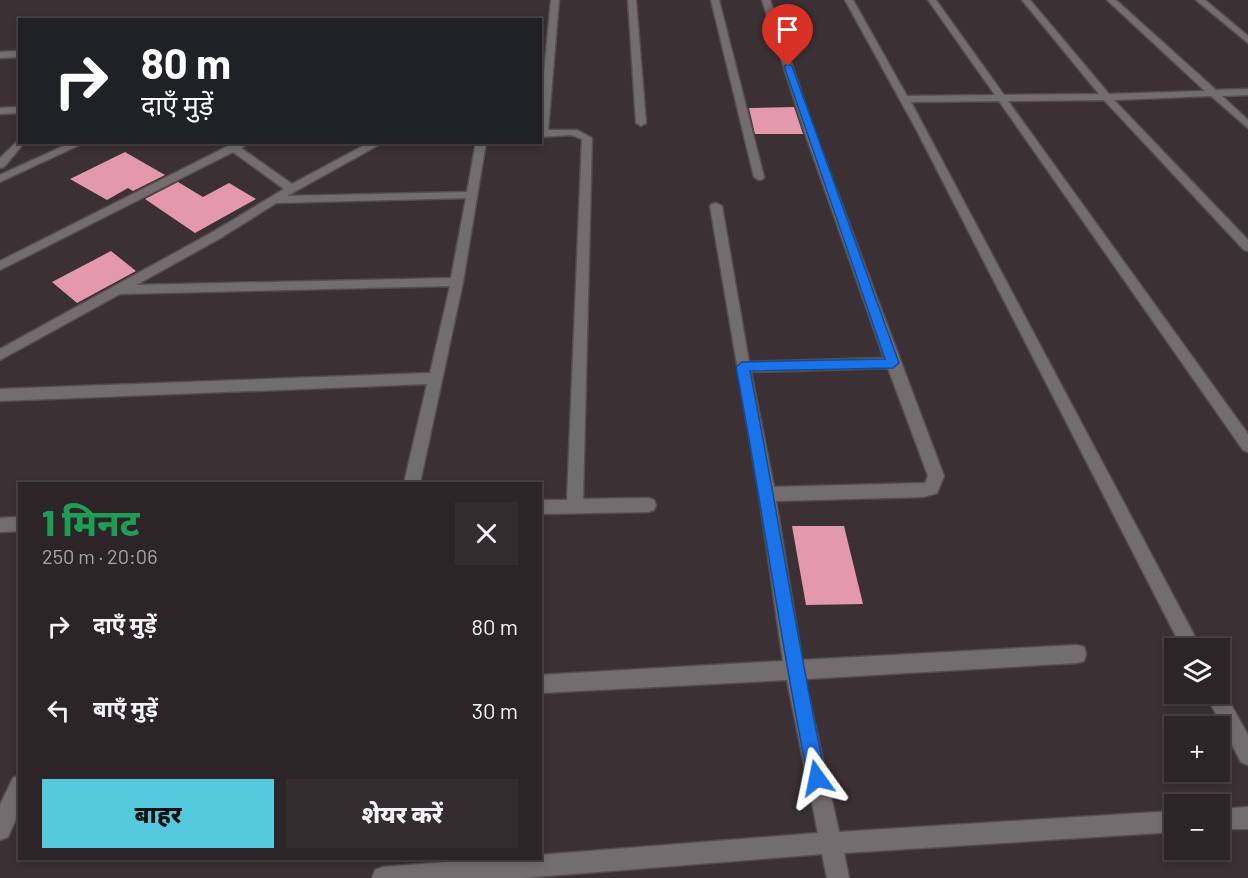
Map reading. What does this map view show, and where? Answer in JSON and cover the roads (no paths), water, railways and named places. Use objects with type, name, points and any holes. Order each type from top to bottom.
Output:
[{"type":"street","points":[[542,126],[555,0]]},
{"type":"street","points":[[632,0],[641,123]]},
{"type":"street","points":[[715,0],[759,177]]},
{"type":"street","points":[[766,0],[810,133],[893,363],[934,466],[936,482],[931,488],[767,494]]},
{"type":"street","points":[[849,0],[904,99],[1187,638]]},
{"type":"street","points":[[932,0],[1248,446]]},
{"type":"street","points":[[1026,0],[1086,75],[1248,247]]},
{"type":"street","points":[[1111,0],[1248,125]]},
{"type":"street","points":[[1200,0],[1247,39]]},
{"type":"street","points":[[542,26],[554,24]]},
{"type":"street","points":[[2,57],[18,54]]},
{"type":"street","points":[[904,99],[1106,97],[1248,92]]},
{"type":"street","points":[[0,111],[18,110]]},
{"type":"street","points":[[542,134],[579,133],[586,138],[587,143],[575,505]]},
{"type":"street","points":[[0,165],[18,144]]},
{"type":"street","points":[[0,179],[77,144]]},
{"type":"street","points":[[0,266],[241,144]]},
{"type":"street","points":[[0,355],[216,236],[292,189],[375,144]]},
{"type":"street","points":[[412,482],[457,282],[481,144]]},
{"type":"street","points":[[234,148],[292,189]]},
{"type":"street","points":[[273,200],[472,195]]},
{"type":"street","points":[[716,207],[742,367],[767,494],[794,669],[838,878]]},
{"type":"street","points":[[117,291],[457,282]]},
{"type":"street","points":[[742,367],[893,363]]},
{"type":"street","points":[[0,395],[436,378]]},
{"type":"street","points":[[542,507],[648,505]]},
{"type":"street","points":[[0,525],[18,525]]},
{"type":"street","points":[[542,684],[1077,654]]},
{"type":"street","points":[[1221,704],[1248,755]]},
{"type":"street","points":[[0,829],[18,789]]},
{"type":"street","points":[[1230,819],[1248,818]]},
{"type":"street","points":[[383,878],[831,843],[1164,823]]}]
